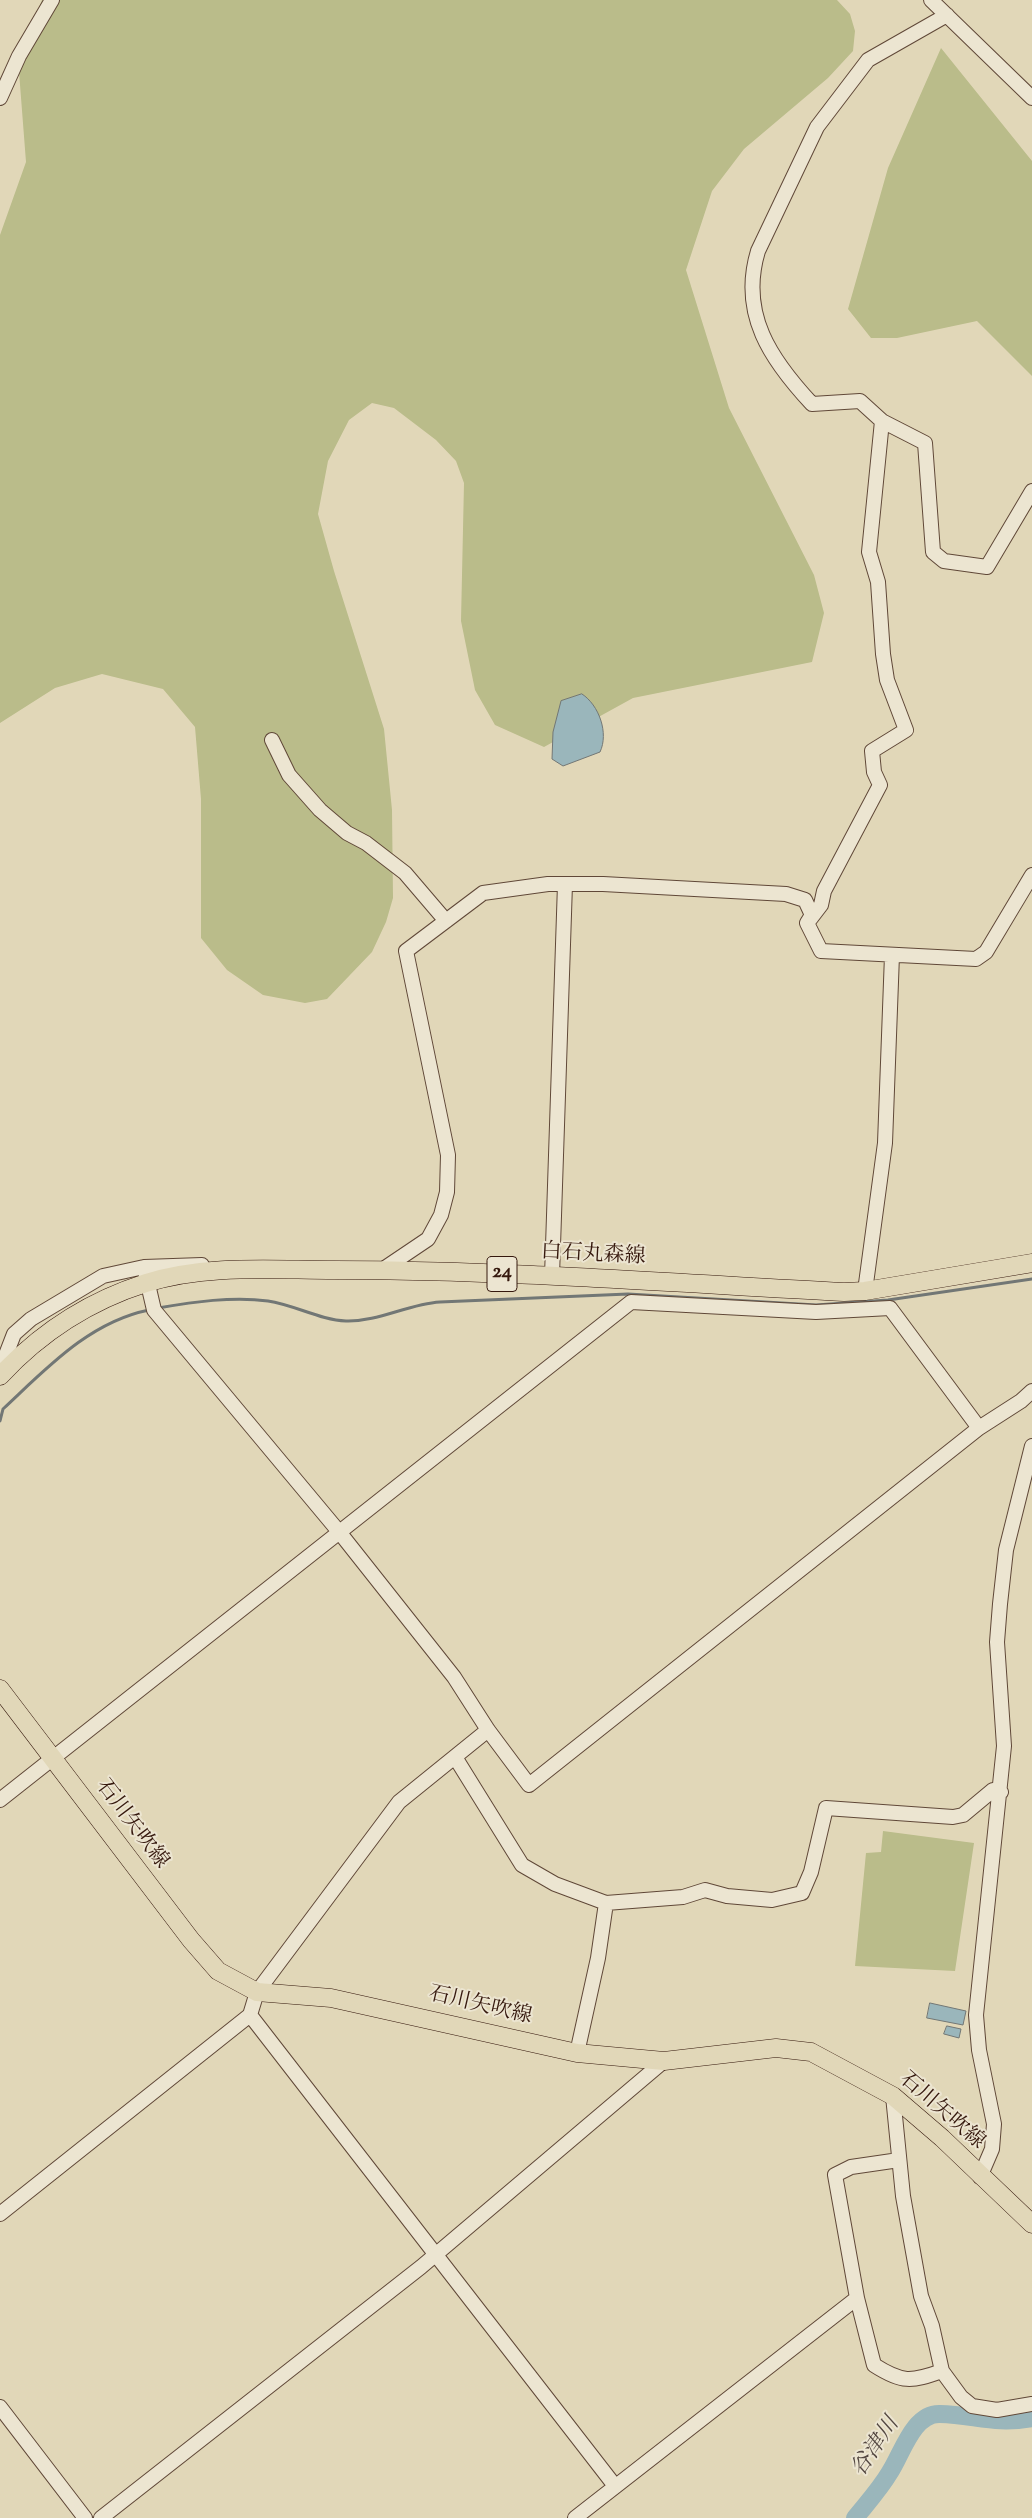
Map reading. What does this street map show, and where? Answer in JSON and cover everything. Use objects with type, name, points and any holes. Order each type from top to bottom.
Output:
[{"type":"main road","name":"白石丸森線","points":[[3,1373],[22,1354],[62,1322],[145,1275],[219,1271],[382,1270],[865,1291],[1032,1264]]},
{"type":"main road","name":"石川矢吹線","points":[[0,1689],[191,1940],[218,1971],[257,1992],[331,1998],[576,2053],[664,2061],[776,2048],[811,2052],[893,2096],[942,2138],[980,2177],[1032,2224]]},
{"type":"street","points":[[0,98],[18,56],[52,0]]},
{"type":"street","points":[[931,0],[1032,98]]},
{"type":"street","points":[[947,15],[868,60],[817,127],[758,251],[752,273],[754,311],[768,344],[789,379],[812,404],[860,401],[882,421],[925,443],[933,552],[944,561],[987,567],[1032,491]]},
{"type":"street","points":[[807,923],[821,906],[824,890],[880,785],[874,772],[872,751],[906,730],[887,680],[883,654],[878,582],[869,552],[882,421]]},
{"type":"street","points":[[272,740],[289,775],[320,810],[347,833],[366,843],[405,873],[446,921]]},
{"type":"street","points":[[807,923],[822,951],[980,957],[986,952],[1032,875]]},
{"type":"street","points":[[382,1270],[428,1239],[441,1215],[447,1192],[448,1155],[406,951],[483,893],[548,884],[786,894],[806,900],[812,915],[807,923]]},
{"type":"street","points":[[552,1276],[565,884]]},
{"type":"street","points":[[865,1291],[884,1143],[892,955]]},
{"type":"street","points":[[145,1275],[153,1307],[340,1533],[454,1677],[488,1730],[529,1785],[979,1428],[1021,1401],[1032,1391]]},
{"type":"street","points":[[0,1800],[631,1302],[816,1312],[890,1308],[979,1428]]},
{"type":"street","points":[[980,2177],[992,2149],[994,2124],[979,2050],[976,2015],[1001,1792],[1004,1746],[997,1642],[1006,1550],[1032,1446]]},
{"type":"street","points":[[0,2214],[250,2015],[257,1992],[399,1802],[488,1730]]},
{"type":"street","points":[[455,1757],[522,1865],[555,1884],[606,1903],[683,1897],[705,1890],[727,1896],[772,1900],[802,1893],[811,1872],[826,1808],[953,1817],[963,1814],[993,1790],[1001,1792]]},
{"type":"street","points":[[576,2053],[598,1958],[606,1903]]},
{"type":"street","points":[[250,2015],[615,2486]]},
{"type":"street","points":[[101,2518],[437,2254],[664,2061]]},
{"type":"street","points":[[893,2096],[903,2196],[921,2296],[932,2326],[942,2372],[960,2397],[972,2406],[997,2410],[1032,2404]]},
{"type":"street","points":[[899,2160],[851,2167],[835,2175],[857,2298],[874,2365],[892,2376],[906,2380],[918,2379],[942,2372]]},
{"type":"street","points":[[574,2518],[857,2298]]},
{"type":"street","points":[[0,2407],[86,2518]]},
{"type":"green space","points":[[42,0],[837,0],[850,14],[855,31],[853,51],[828,78],[744,149],[712,191],[686,270],[729,408],[814,575],[824,613],[812,662],[633,698],[544,747],[495,725],[475,690],[461,621],[464,483],[456,461],[436,440],[394,408],[372,403],[349,420],[328,461],[318,514],[384,729],[392,810],[393,898],[386,922],[372,952],[327,999],[305,1003],[263,995],[227,970],[201,938],[201,799],[195,727],[163,689],[102,674],[55,688],[0,723],[0,235],[26,162],[18,59]]},
{"type":"green space","points":[[941,48],[1032,161],[1032,376],[977,321],[897,338],[871,338],[848,309],[888,168]]},
{"type":"green space","points":[[883,1831],[974,1843],[955,1971],[855,1966],[866,1853],[881,1852]]},
{"type":"water","points":[[582,694],[598,712],[603,728],[603,745],[600,752],[563,766],[552,759],[553,732],[561,701]]},
{"type":"water","points":[[930,2003],[966,2011],[963,2025],[927,2018]]},
{"type":"water","points":[[947,2026],[961,2029],[959,2038],[944,2034]]},
{"type":"waterway","points":[[158,1308],[213,1300],[241,1299],[278,1303],[336,1320],[358,1321],[428,1303],[440,1302],[628,1294],[816,1305],[888,1300],[1032,1279]]},
{"type":"waterway","points":[[0,1421],[3,1409],[52,1363],[70,1349],[107,1325],[127,1316],[149,1310]]},
{"type":"waterway","name":"谷津川","points":[[855,2518],[886,2478],[909,2436],[922,2420],[931,2415],[940,2414],[1007,2420],[1032,2418]]}]
